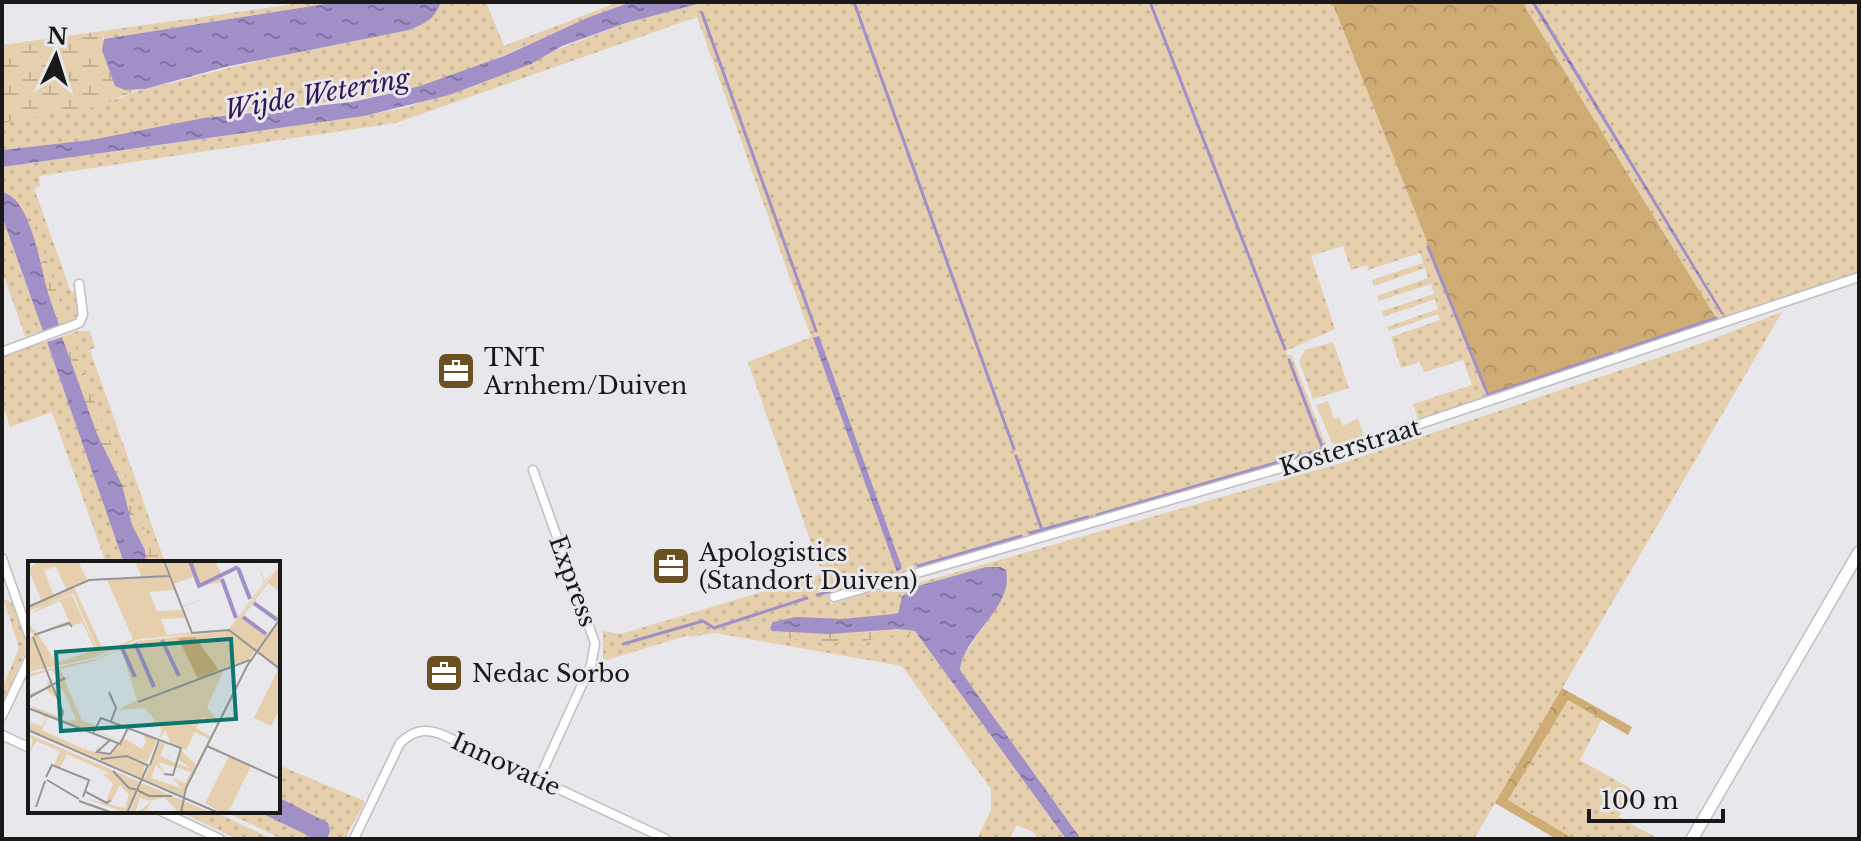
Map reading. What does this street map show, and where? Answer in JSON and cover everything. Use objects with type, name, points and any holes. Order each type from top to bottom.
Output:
[{"type":"street","name":"Kosterstraat","points":[[834,597],[1333,453],[1859,277]]},
{"type":"street","points":[[2,352],[79,323],[83,315],[79,284]]},
{"type":"street","name":"Express","points":[[533,470],[595,643],[594,658],[539,779]]},
{"type":"street","points":[[1692,839],[1859,552]]},
{"type":"street","points":[[2,558],[28,632]]},
{"type":"street","points":[[2,716],[28,661]]},
{"type":"street","name":"Innovatie","points":[[354,839],[400,743],[420,730],[443,735],[666,839]]},
{"type":"street","points":[[2,735],[28,747]]},
{"type":"street","points":[[165,813],[220,839]]},
{"type":"green space","points":[[309,2],[337,2],[104,39],[102,31]]},
{"type":"green space","points":[[441,2],[486,2],[504,46],[619,2],[631,2],[472,69],[396,92],[229,115],[93,140],[2,150],[2,123],[122,98],[141,90],[262,60],[409,30],[429,20]]},
{"type":"green space","points":[[705,2],[1332,2],[1489,395],[1715,317],[1522,2],[1859,2],[1859,275],[1423,422],[1418,419],[1413,404],[1472,385],[1463,360],[1424,372],[1420,362],[1401,368],[1391,337],[1440,320],[1438,314],[1389,331],[1387,327],[1438,309],[1435,299],[1383,317],[1382,311],[1434,294],[1431,284],[1379,301],[1377,296],[1428,278],[1425,268],[1374,286],[1372,280],[1423,263],[1420,253],[1368,270],[1367,265],[1351,270],[1343,246],[1311,256],[1335,329],[1286,351],[1287,355],[1292,356],[1327,453],[828,598],[831,604],[898,584],[918,583],[1345,462],[1702,343],[1782,312],[1474,839],[1081,839],[960,670],[963,657],[987,621],[1008,578],[1006,570],[1001,567],[898,609],[897,616],[915,631],[1066,839],[1038,839],[1033,832],[1017,825],[1009,839],[977,839],[991,810],[991,789],[902,666],[715,633],[689,635],[607,660],[603,658],[603,631],[621,634],[822,574],[748,362],[811,337],[697,17],[396,123],[39,176],[40,186],[34,188],[71,292],[76,290],[78,314],[59,326],[8,193],[2,192],[2,167],[364,116],[408,107],[626,23]]},
{"type":"green space","points":[[1332,2],[1522,2],[1716,318],[1488,395]]},
{"type":"green space","points":[[102,31],[103,41],[125,90],[136,90],[100,106],[2,123],[2,45]]},
{"type":"green space","points":[[13,194],[22,204],[38,235],[67,323],[59,326],[10,195]]},
{"type":"green space","points":[[2,216],[43,331],[25,336],[2,271]]},
{"type":"green space","points":[[77,331],[90,331],[95,347],[90,350],[164,561],[145,561],[62,337]]},
{"type":"green space","points":[[71,334],[104,428],[124,472],[132,512],[144,527],[158,561],[142,561],[60,337]]},
{"type":"green space","points":[[47,342],[123,561],[105,561],[52,412],[10,427],[2,403],[2,357]]},
{"type":"green space","points":[[1333,342],[1349,388],[1313,399],[1299,361],[1305,350]]},
{"type":"green space","points":[[1328,401],[1334,419],[1339,417],[1343,426],[1358,418],[1363,440],[1340,447],[1332,443],[1316,405]]},
{"type":"green space","points":[[4,601],[12,603],[26,650],[2,705],[2,689],[19,648]]},
{"type":"green space","points":[[895,626],[915,631],[915,634],[865,641],[820,642],[775,636],[770,628]]},
{"type":"green space","points":[[1562,688],[1632,727],[1628,735],[1568,700],[1508,800],[1574,839],[1556,839],[1495,803]]},
{"type":"green space","points":[[1568,699],[1602,719],[1580,760],[1633,790],[1619,817],[1659,839],[1574,839],[1508,800]]},
{"type":"green space","points":[[280,766],[364,801],[347,839],[327,839],[280,799]]},
{"type":"green space","points":[[183,813],[217,813],[272,839],[237,839]]},
{"type":"green space","points":[[228,813],[261,813],[315,839],[282,839]]},
{"type":"water","points":[[337,2],[441,2],[429,20],[409,30],[225,67],[145,89],[125,90],[115,86],[102,50],[104,39]]},
{"type":"water","points":[[631,2],[705,2],[626,23],[562,46],[531,64],[449,95],[364,116],[2,167],[2,150],[91,140],[204,118],[352,102],[420,86],[504,56],[587,18]]},
{"type":"water","points":[[1531,2],[1535,2],[1724,314],[1721,314]]},
{"type":"water","points":[[2,192],[21,207],[28,221],[59,326],[43,331],[2,216]]},
{"type":"water","points":[[819,336],[902,568],[897,572],[813,338]]},
{"type":"water","points":[[62,337],[97,434],[122,485],[132,525],[145,550],[146,561],[123,561],[47,342]]},
{"type":"water","points":[[986,567],[1006,570],[1007,583],[996,608],[963,657],[960,670],[1081,839],[1066,839],[915,631],[898,629],[829,634],[772,631],[770,628],[773,622],[796,617],[842,619],[898,613],[902,597],[911,588]]},
{"type":"water","points":[[280,798],[328,823],[330,831],[327,839],[315,839],[261,813],[280,813]]},
{"type":"waterway","points":[[854,2],[1014,449]]},
{"type":"waterway","points":[[1150,2],[1285,349]]},
{"type":"waterway","points":[[702,13],[816,331]]},
{"type":"waterway","points":[[1428,247],[1488,395],[1612,353]]},
{"type":"waterway","points":[[1619,351],[1716,318]]},
{"type":"waterway","points":[[1097,515],[1323,449],[1289,360]]},
{"type":"waterway","points":[[1016,456],[1042,530]]},
{"type":"waterway","points":[[1030,533],[1088,517]]},
{"type":"waterway","points":[[918,566],[1021,536]]},
{"type":"waterway","points":[[846,587],[889,574]]},
{"type":"waterway","points":[[817,595],[831,591]]},
{"type":"waterway","points":[[623,644],[703,621],[714,628],[807,598]]},
{"type":"place","name":"TNT Arnhem/Duiven","points":[[456,371]]},
{"type":"place","name":"Apologistics (Standort Duiven)","points":[[671,566]]},
{"type":"place","name":"Nedac Sorbo","points":[[444,673]]},
{"type":"water label","name":"Wijde Wetering","points":[[317,94]]}]
